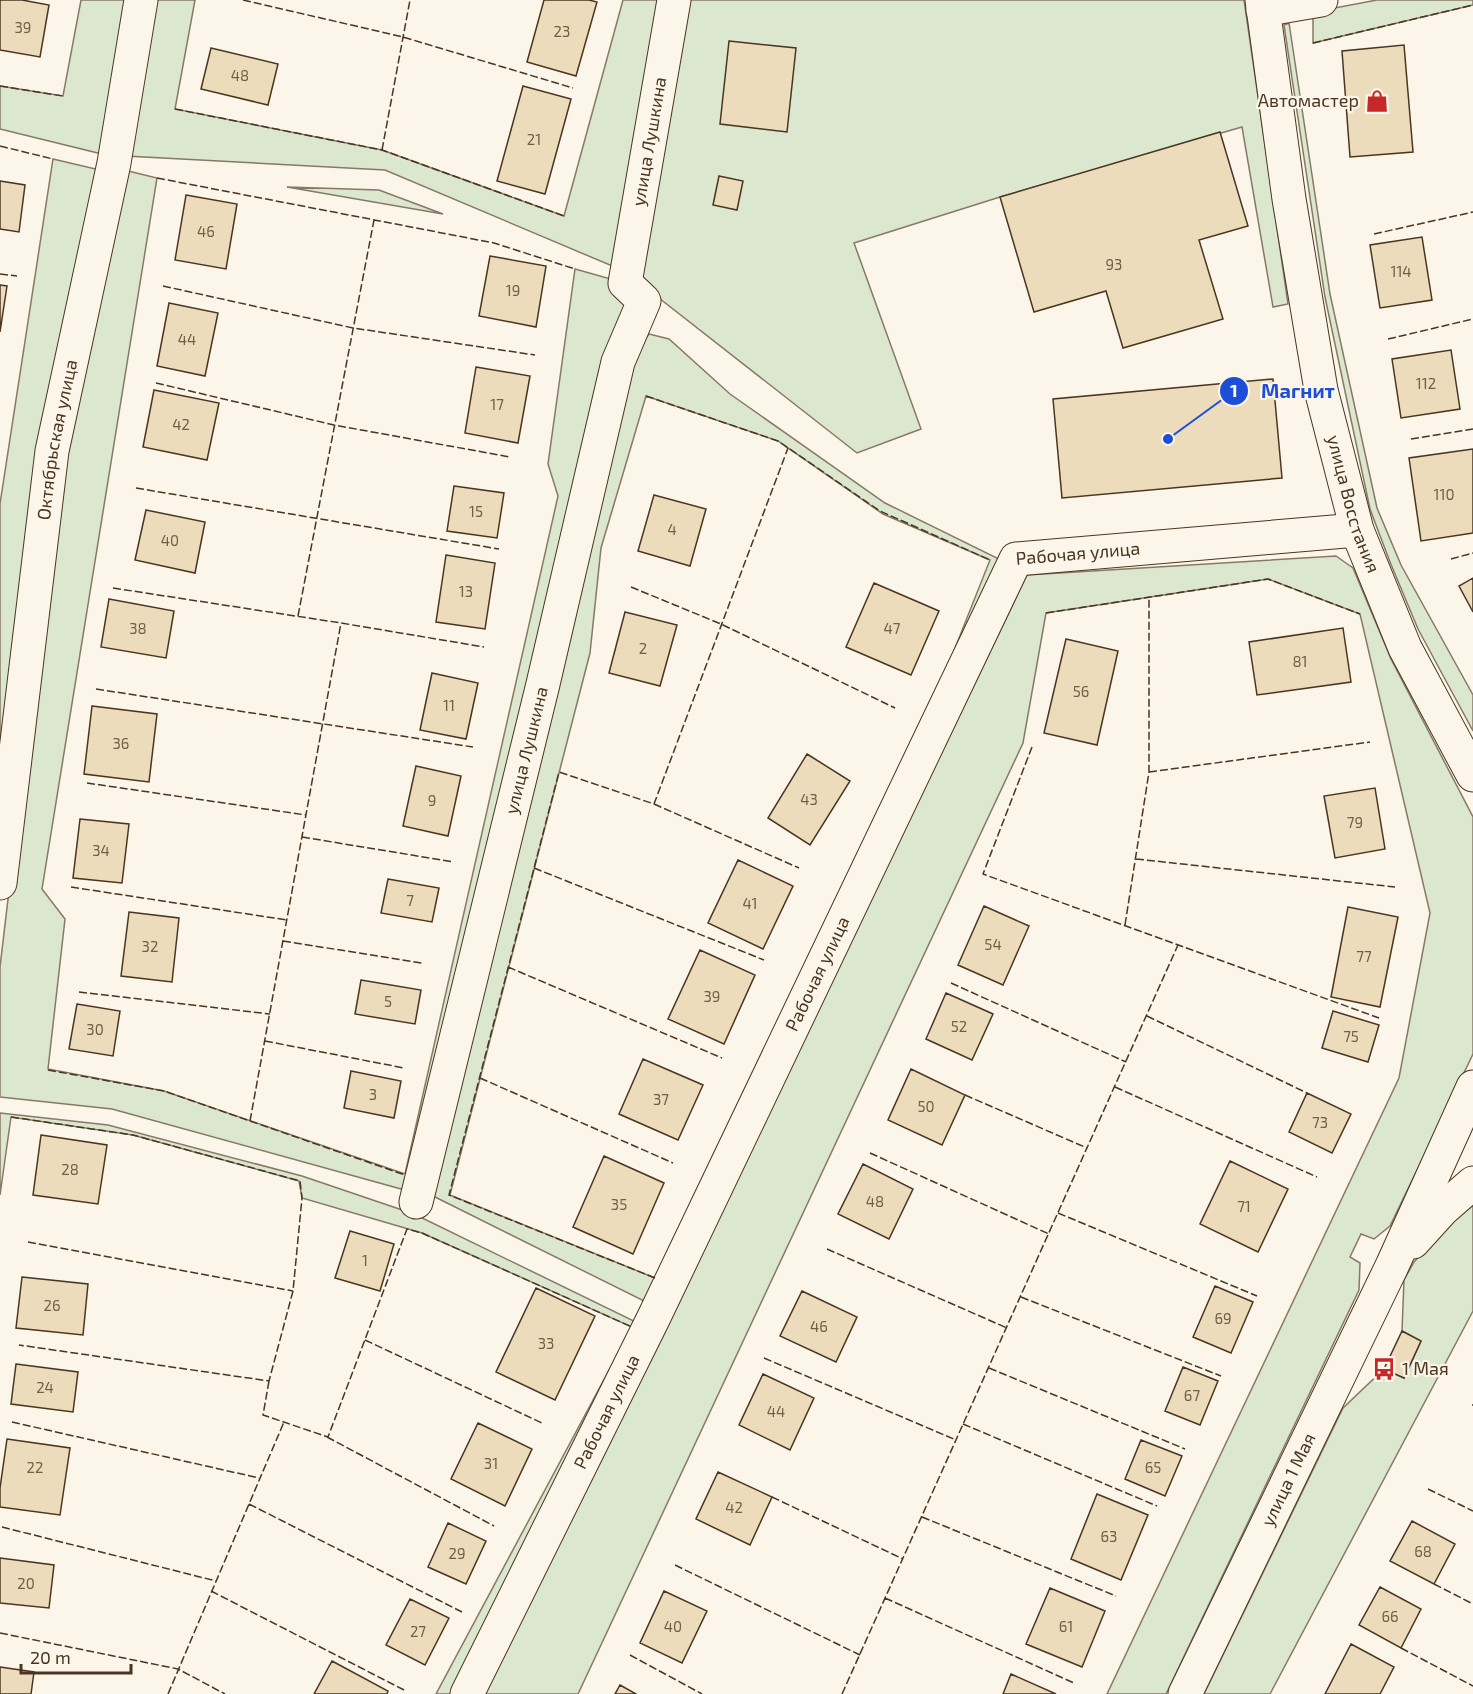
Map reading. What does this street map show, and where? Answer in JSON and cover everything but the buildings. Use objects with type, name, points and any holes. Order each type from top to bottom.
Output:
[{"type":"street","name":"Октябрьская улица","points":[[0,883],[52,452],[114,163],[141,0]]},
{"type":"street","name":"улица Лушкина","points":[[416,1202],[543,684],[635,292],[674,0]]},
{"type":"street","points":[[1262,5],[1321,0]]},
{"type":"street","name":"улица Восстания","points":[[1262,5],[1289,199],[1321,390],[1357,530],[1405,648],[1473,775]]},
{"type":"street","name":"Рабочая улица","points":[[467,1694],[654,1317],[1016,559],[1357,530]]},
{"type":"street","name":"улица 1 Мая","points":[[1185,1694],[1392,1266],[1473,1087]]},
{"type":"street","points":[[1437,1168],[1473,1113]]},
{"type":"street","name":"улица 1 Мая","points":[[1392,1266],[1443,1209],[1473,1183]]},
{"type":"green space","points":[[81,0],[132,0],[106,155],[0,129],[0,86],[63,96]]},
{"type":"green space","points":[[153,0],[195,0],[175,109],[382,150],[564,216],[623,0],[663,0],[617,268],[385,170],[126,156]]},
{"type":"green space","points":[[688,0],[1244,0],[1288,304],[1273,307],[1242,127],[1000,197],[854,243],[921,429],[857,453],[650,291],[637,277]]},
{"type":"green space","points":[[1377,0],[1473,0],[1473,5],[1313,43],[1313,12]]},
{"type":"green space","points":[[1289,23],[1330,294],[1377,508],[1401,565],[1473,695],[1473,731],[1418,629],[1370,509],[1325,297],[1284,25]]},
{"type":"green space","points":[[53,159],[100,170],[0,809],[0,504]]},
{"type":"green space","points":[[120,169],[157,178],[42,889],[65,919],[48,1069],[164,1091],[405,1174],[558,496],[548,464],[575,269],[625,283],[628,317],[412,1192],[112,1109],[0,1097],[0,967],[61,451]]},
{"type":"green space","points":[[287,187],[379,190],[443,214]]},
{"type":"green space","points":[[649,334],[669,339],[730,394],[885,503],[1001,560],[938,691],[990,560],[883,514],[778,441],[646,396],[601,548],[590,653],[450,1195],[655,1278],[646,1302],[429,1194],[638,348]]},
{"type":"green space","points":[[1336,556],[1353,568],[1391,659],[1473,817],[1473,1054],[1390,1226],[1374,1239],[1361,1234],[1350,1257],[1360,1263],[1359,1290],[1166,1694],[1107,1694],[1399,1078],[1430,913],[1360,614],[1268,579],[1046,613],[1023,743],[578,1694],[480,1694],[663,1329],[1027,575]]},
{"type":"green space","points":[[0,1113],[108,1125],[302,1176],[414,1214],[640,1324],[457,1694],[436,1694],[632,1327],[422,1233],[302,1198],[299,1181],[133,1135],[11,1117],[0,1195]]},
{"type":"green space","points":[[1473,1203],[1473,1311],[1270,1694],[1204,1694],[1343,1408],[1384,1369],[1404,1378],[1421,1341],[1402,1331],[1404,1280],[1414,1262],[1441,1232]]},
{"type":"fence","points":[[243,0],[403,37],[573,88]]},
{"type":"fence","points":[[382,150],[410,0]]},
{"type":"fence","points":[[1313,43],[1473,5]]},
{"type":"fence","points":[[0,86],[63,96]]},
{"type":"fence","points":[[175,109],[382,150],[564,216]]},
{"type":"fence","points":[[0,146],[53,159]]},
{"type":"fence","points":[[157,178],[494,243],[575,269]]},
{"type":"fence","points":[[1374,234],[1473,212]]},
{"type":"fence","points":[[298,616],[374,220]]},
{"type":"fence","points":[[0,274],[17,276]]},
{"type":"fence","points":[[163,286],[353,328],[535,355]]},
{"type":"fence","points":[[1388,339],[1473,319]]},
{"type":"fence","points":[[156,383],[334,425],[510,457]]},
{"type":"fence","points":[[646,396],[778,441],[880,511],[990,560]]},
{"type":"fence","points":[[1411,439],[1473,429]]},
{"type":"fence","points":[[655,1278],[449,1195],[559,772],[654,804],[788,448]]},
{"type":"fence","points":[[136,488],[499,549]]},
{"type":"fence","points":[[1451,559],[1473,553]]},
{"type":"fence","points":[[1046,613],[1268,579],[1360,614]]},
{"type":"fence","points":[[631,587],[721,624],[895,708]]},
{"type":"fence","points":[[113,588],[484,647]]},
{"type":"fence","points":[[1125,925],[1149,772],[1149,597]]},
{"type":"fence","points":[[250,1121],[341,623]]},
{"type":"fence","points":[[96,689],[473,747]]},
{"type":"fence","points":[[1149,772],[1370,742]]},
{"type":"fence","points":[[1032,747],[983,874],[1379,1018]]},
{"type":"fence","points":[[87,783],[306,815]]},
{"type":"fence","points":[[654,804],[799,868]]},
{"type":"fence","points":[[302,837],[454,862]]},
{"type":"fence","points":[[1136,859],[1395,887]]},
{"type":"fence","points":[[534,868],[764,960]]},
{"type":"fence","points":[[71,887],[287,920]]},
{"type":"fence","points":[[283,941],[422,963]]},
{"type":"fence","points":[[842,1694],[1178,945]]},
{"type":"fence","points":[[508,967],[722,1058]]},
{"type":"fence","points":[[951,983],[1126,1062]]},
{"type":"fence","points":[[79,992],[270,1014]]},
{"type":"fence","points":[[1147,1016],[1307,1093]]},
{"type":"fence","points":[[265,1041],[404,1068]]},
{"type":"fence","points":[[48,1070],[164,1091],[405,1175]]},
{"type":"fence","points":[[480,1078],[673,1163]]},
{"type":"fence","points":[[1115,1087],[1317,1177]]},
{"type":"fence","points":[[965,1095],[1087,1148]]},
{"type":"fence","points":[[11,1117],[133,1135],[300,1181],[302,1198],[293,1291],[269,1381],[19,1345]]},
{"type":"fence","points":[[870,1153],[1049,1234]]},
{"type":"fence","points":[[1058,1213],[1257,1296]]},
{"type":"fence","points":[[269,1381],[263,1415],[328,1437],[407,1229],[422,1233],[632,1327]]},
{"type":"fence","points":[[28,1242],[293,1291]]},
{"type":"fence","points":[[827,1249],[1007,1328]]},
{"type":"fence","points":[[1021,1297],[1221,1376]]},
{"type":"fence","points":[[365,1340],[544,1424]]},
{"type":"fence","points":[[764,1358],[956,1440]]},
{"type":"fence","points":[[989,1368],[1185,1449]]},
{"type":"fence","points":[[12,1422],[259,1478]]},
{"type":"fence","points":[[168,1694],[284,1422]]},
{"type":"fence","points":[[963,1424],[1157,1506]]},
{"type":"fence","points":[[327,1437],[494,1526]]},
{"type":"fence","points":[[1428,1489],[1473,1511]]},
{"type":"fence","points":[[772,1497],[903,1559]]},
{"type":"fence","points":[[249,1504],[462,1612]]},
{"type":"fence","points":[[922,1517],[1116,1596]]},
{"type":"fence","points":[[2,1527],[216,1581]]},
{"type":"fence","points":[[675,1565],[860,1655]]},
{"type":"fence","points":[[1434,1584],[1473,1604]]},
{"type":"fence","points":[[211,1591],[406,1691]]},
{"type":"fence","points":[[885,1598],[1074,1683]]},
{"type":"fence","points":[[0,1633],[178,1669],[225,1694]]},
{"type":"fence","points":[[1401,1648],[1473,1686]]},
{"type":"fence","points":[[630,1655],[702,1694]]},
{"type":"place","name":"Автомастер","points":[[1377,101]]},
{"type":"place","name":"Магнит","points":[[1168,439]]},
{"type":"place","name":"1 Мая","points":[[1384,1369]]}]
